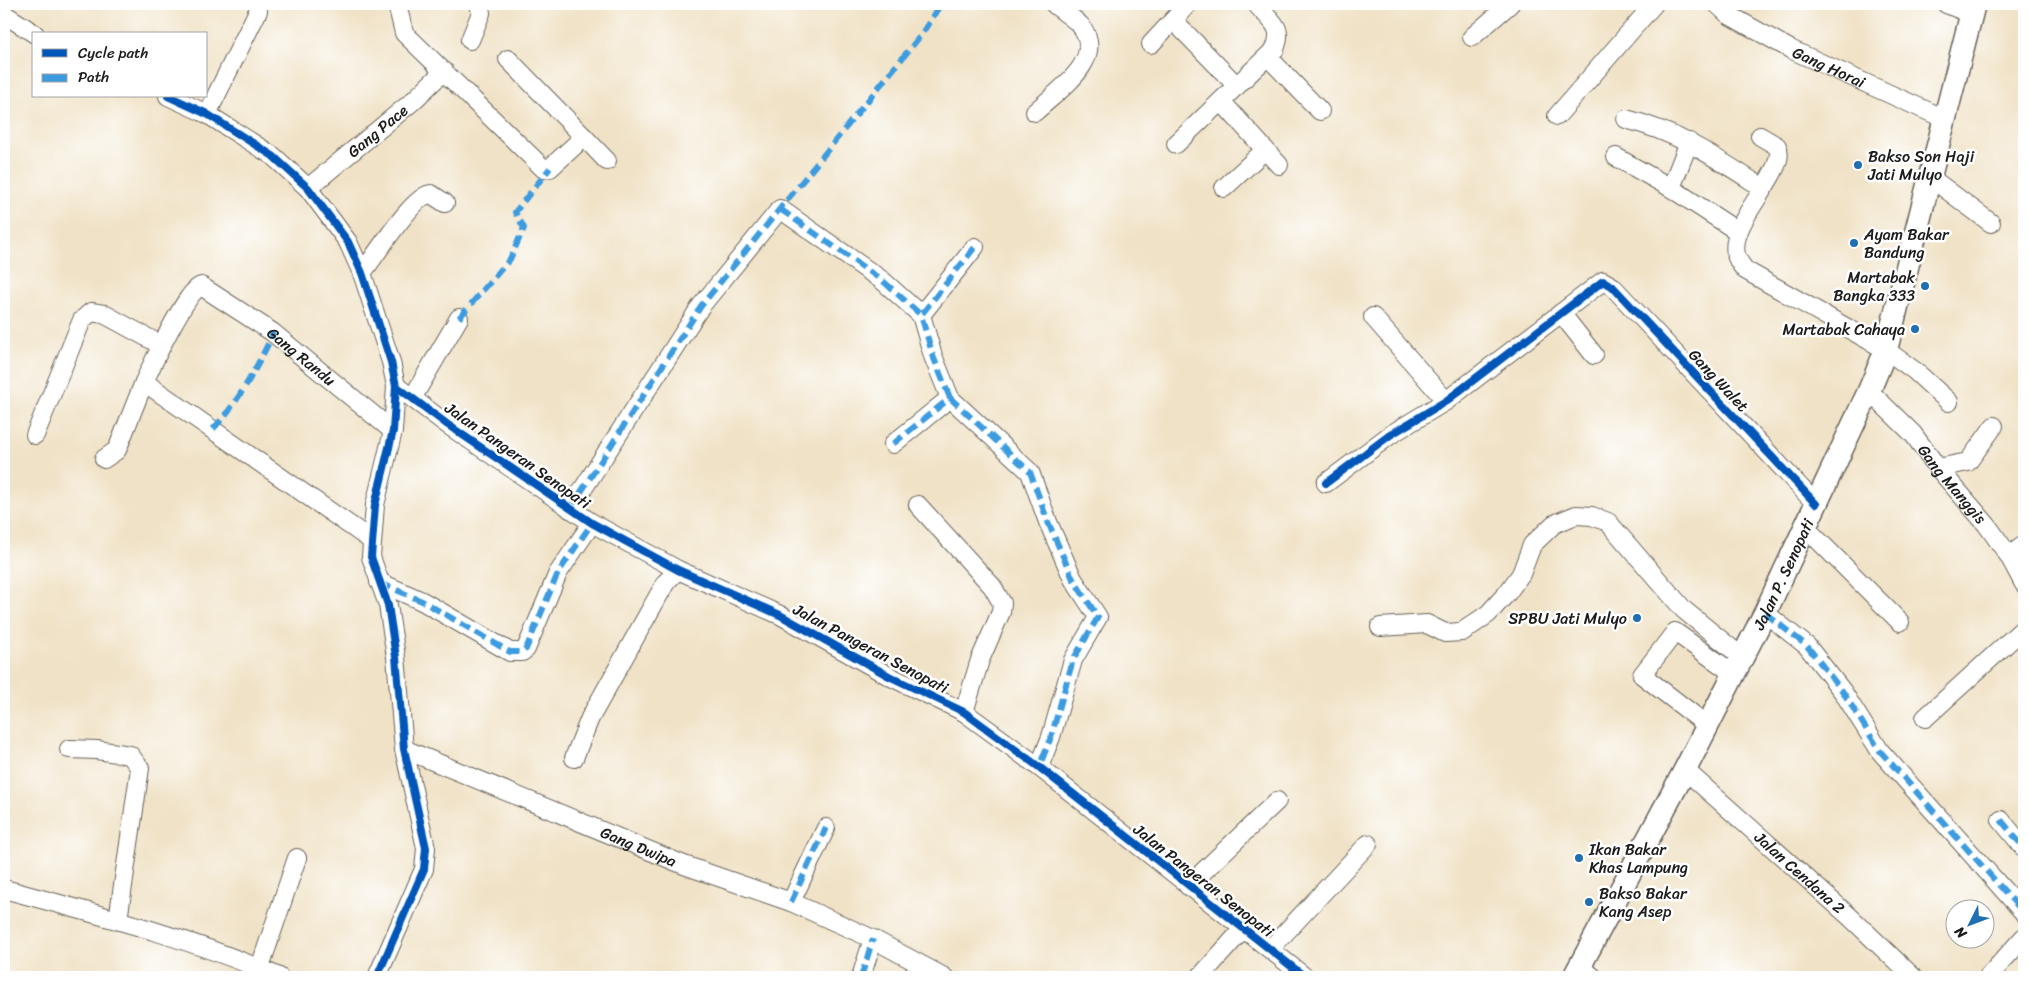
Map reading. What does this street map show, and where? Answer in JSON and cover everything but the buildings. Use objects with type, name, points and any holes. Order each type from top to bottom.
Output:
[{"type":"main road","name":"Jalan P. Senopati","points":[[1583,974],[1766,613],[1869,391],[1886,350],[1946,119],[1972,9]]},
{"type":"street","points":[[397,4],[404,33],[544,169],[550,168],[584,137]]},
{"type":"street","points":[[470,40],[481,13],[479,4]]},
{"type":"street","points":[[1035,112],[1081,68],[1089,51],[1087,37],[1080,26],[1054,4]]},
{"type":"street","points":[[1151,44],[1188,4]]},
{"type":"street","points":[[1176,144],[1275,49],[1279,39],[1279,30],[1258,4]]},
{"type":"street","points":[[1472,37],[1510,4]]},
{"type":"street","points":[[1557,116],[1654,4]]},
{"type":"street","name":"Gang Horai","points":[[1717,4],[1729,15],[1790,50],[1946,119]]},
{"type":"street","points":[[1946,4],[1972,9]]},
{"type":"street","points":[[207,114],[258,11]]},
{"type":"street","points":[[5,19],[32,32]]},
{"type":"street","points":[[1174,21],[1237,86]]},
{"type":"street","points":[[1268,57],[1320,111]]},
{"type":"street","points":[[508,59],[606,161]]},
{"type":"street","name":"Gang Pace","points":[[308,188],[413,101],[444,71]]},
{"type":"street","points":[[172,98],[207,114],[273,156],[308,188],[348,242],[362,273],[391,362],[396,386],[393,431],[375,504],[371,556],[389,614],[396,657],[404,749],[426,848],[424,869],[378,977]]},
{"type":"street","points":[[1221,102],[1279,165]]},
{"type":"street","points":[[1626,119],[1649,125],[1689,142],[1762,188]]},
{"type":"street","points":[[1760,136],[1774,144],[1780,152],[1773,171],[1737,231],[1736,254],[1745,270],[1886,350],[1915,371],[1949,402]]},
{"type":"street","points":[[1671,188],[1689,142]]},
{"type":"street","points":[[1224,188],[1265,150]]},
{"type":"street","points":[[1616,158],[1671,188],[1737,231]]},
{"type":"street","points":[[1931,178],[1990,223]]},
{"type":"street","points":[[362,273],[398,224],[424,195],[431,194],[446,203]]},
{"type":"street","points":[[570,508],[701,306],[780,209],[883,281],[921,315],[933,356],[950,398],[1030,472],[1048,522],[1073,579],[1098,617],[1073,660],[1051,737],[1039,767]]},
{"type":"street","points":[[921,315],[975,247]]},
{"type":"street","name":"Gang Walet","points":[[1561,313],[1599,283],[1605,282],[1612,286],[1816,504]]},
{"type":"street","name":"Gang Randu","points":[[161,344],[195,288],[201,286],[272,332],[393,431]]},
{"type":"street","points":[[35,435],[82,320],[91,312],[104,314],[161,344],[117,450],[104,459]]},
{"type":"street","points":[[1326,483],[1390,435],[1446,400],[1561,313],[1594,355]]},
{"type":"street","points":[[1373,317],[1446,400]]},
{"type":"street","points":[[413,397],[459,318]]},
{"type":"street","points":[[144,382],[371,540]]},
{"type":"street","name":"Jalan Pangeran Senopati","points":[[396,386],[448,425],[592,523],[678,570],[780,615],[890,676],[964,712],[1039,767],[1305,977]]},
{"type":"street","name":"Gang Manggis","points":[[1869,391],[1913,434],[1938,468],[1987,525],[2009,556],[2024,584]]},
{"type":"street","points":[[893,444],[950,398]]},
{"type":"street","points":[[1938,468],[1968,462],[1994,426]]},
{"type":"street","points":[[918,505],[992,586],[1002,603],[1001,612],[980,660],[964,712]]},
{"type":"street","points":[[1380,627],[1427,624],[1445,633],[1462,632],[1488,614],[1508,592],[1521,574],[1532,545],[1554,524],[1576,516],[1592,516],[1608,522],[1684,610],[1738,666]]},
{"type":"street","points":[[379,582],[422,601],[510,652],[522,652],[526,650],[558,573],[592,523]]},
{"type":"street","points":[[1805,527],[1900,622]]},
{"type":"street","points":[[2009,556],[2024,544]]},
{"type":"street","points":[[574,758],[590,718],[666,582],[678,570]]},
{"type":"street","points":[[1766,613],[1807,646],[1843,692],[1880,750],[2024,913]]},
{"type":"street","points":[[1925,718],[2024,628]]},
{"type":"street","points":[[1708,726],[1642,675],[1675,632],[1738,666]]},
{"type":"street","points":[[69,749],[97,750],[130,755],[140,768],[118,920]]},
{"type":"street","name":"Gang Dwipa","points":[[404,749],[684,865],[792,902],[874,940],[944,977]]},
{"type":"street","name":"Jalan Cendana 2","points":[[1685,770],[1849,916],[1913,977]]},
{"type":"street","points":[[1188,886],[1277,801]]},
{"type":"street","points":[[2001,820],[2024,848]]},
{"type":"street","points":[[792,902],[826,828]]},
{"type":"street","points":[[1270,949],[1368,844]]},
{"type":"street","points":[[4,889],[118,920],[220,954],[270,975],[297,858]]},
{"type":"street","points":[[1200,977],[1243,929]]},
{"type":"street","points":[[1988,977],[2024,937]]},
{"type":"street","points":[[861,977],[874,940]]},
{"type":"marked path","points":[[570,509],[701,306],[921,35],[941,4]]},
{"type":"marked path","points":[[459,318],[510,259],[524,228],[515,212],[550,168]]},
{"type":"marked path","points":[[780,209],[883,281],[921,315]]},
{"type":"marked path","points":[[950,398],[933,356],[921,315],[975,247]]},
{"type":"marked path","points":[[213,429],[231,408],[246,385],[260,361],[272,336],[272,332]]},
{"type":"marked path","points":[[893,444],[950,398],[1030,472],[1048,522],[1073,579],[1098,617],[1073,660],[1051,737],[1039,767]]},
{"type":"marked path","points":[[380,583],[422,601],[510,652],[522,652],[526,649],[558,573],[592,523]]},
{"type":"marked path","points":[[1765,613],[1807,646],[1843,692],[1880,751],[2024,913]]},
{"type":"marked path","points":[[2001,820],[2024,848]]},
{"type":"marked path","points":[[791,902],[826,828]]},
{"type":"marked path","points":[[861,977],[873,939]]},
{"type":"cycle path","points":[[172,98],[207,114],[273,156],[308,188],[348,242],[362,273],[391,362],[396,386],[393,431],[375,505],[371,557],[388,605],[396,657],[404,749],[426,848],[424,869],[377,977]]},
{"type":"cycle path","points":[[1326,483],[1390,435],[1446,401],[1603,281],[1612,286],[1816,504]]},
{"type":"cycle path","points":[[396,386],[448,425],[592,523],[678,570],[780,615],[889,676],[964,712],[1039,767],[1305,977]]},
{"type":"place","name":"Bakso Son Haji Jati Mulyo","points":[[1858,165]]},
{"type":"place","name":"Ayam Bakar Bandung","points":[[1854,243]]},
{"type":"place","name":"Martabak Bangka 333","points":[[1925,286]]},
{"type":"place","name":"Martabak Cahaya","points":[[1915,329]]},
{"type":"place","name":"SPBU Jati Mulyo","points":[[1637,618]]},
{"type":"place","name":"Ikan Bakar Khas Lampung","points":[[1579,858]]},
{"type":"place","name":"Bakso Bakar Kang Asep","points":[[1589,902]]}]
